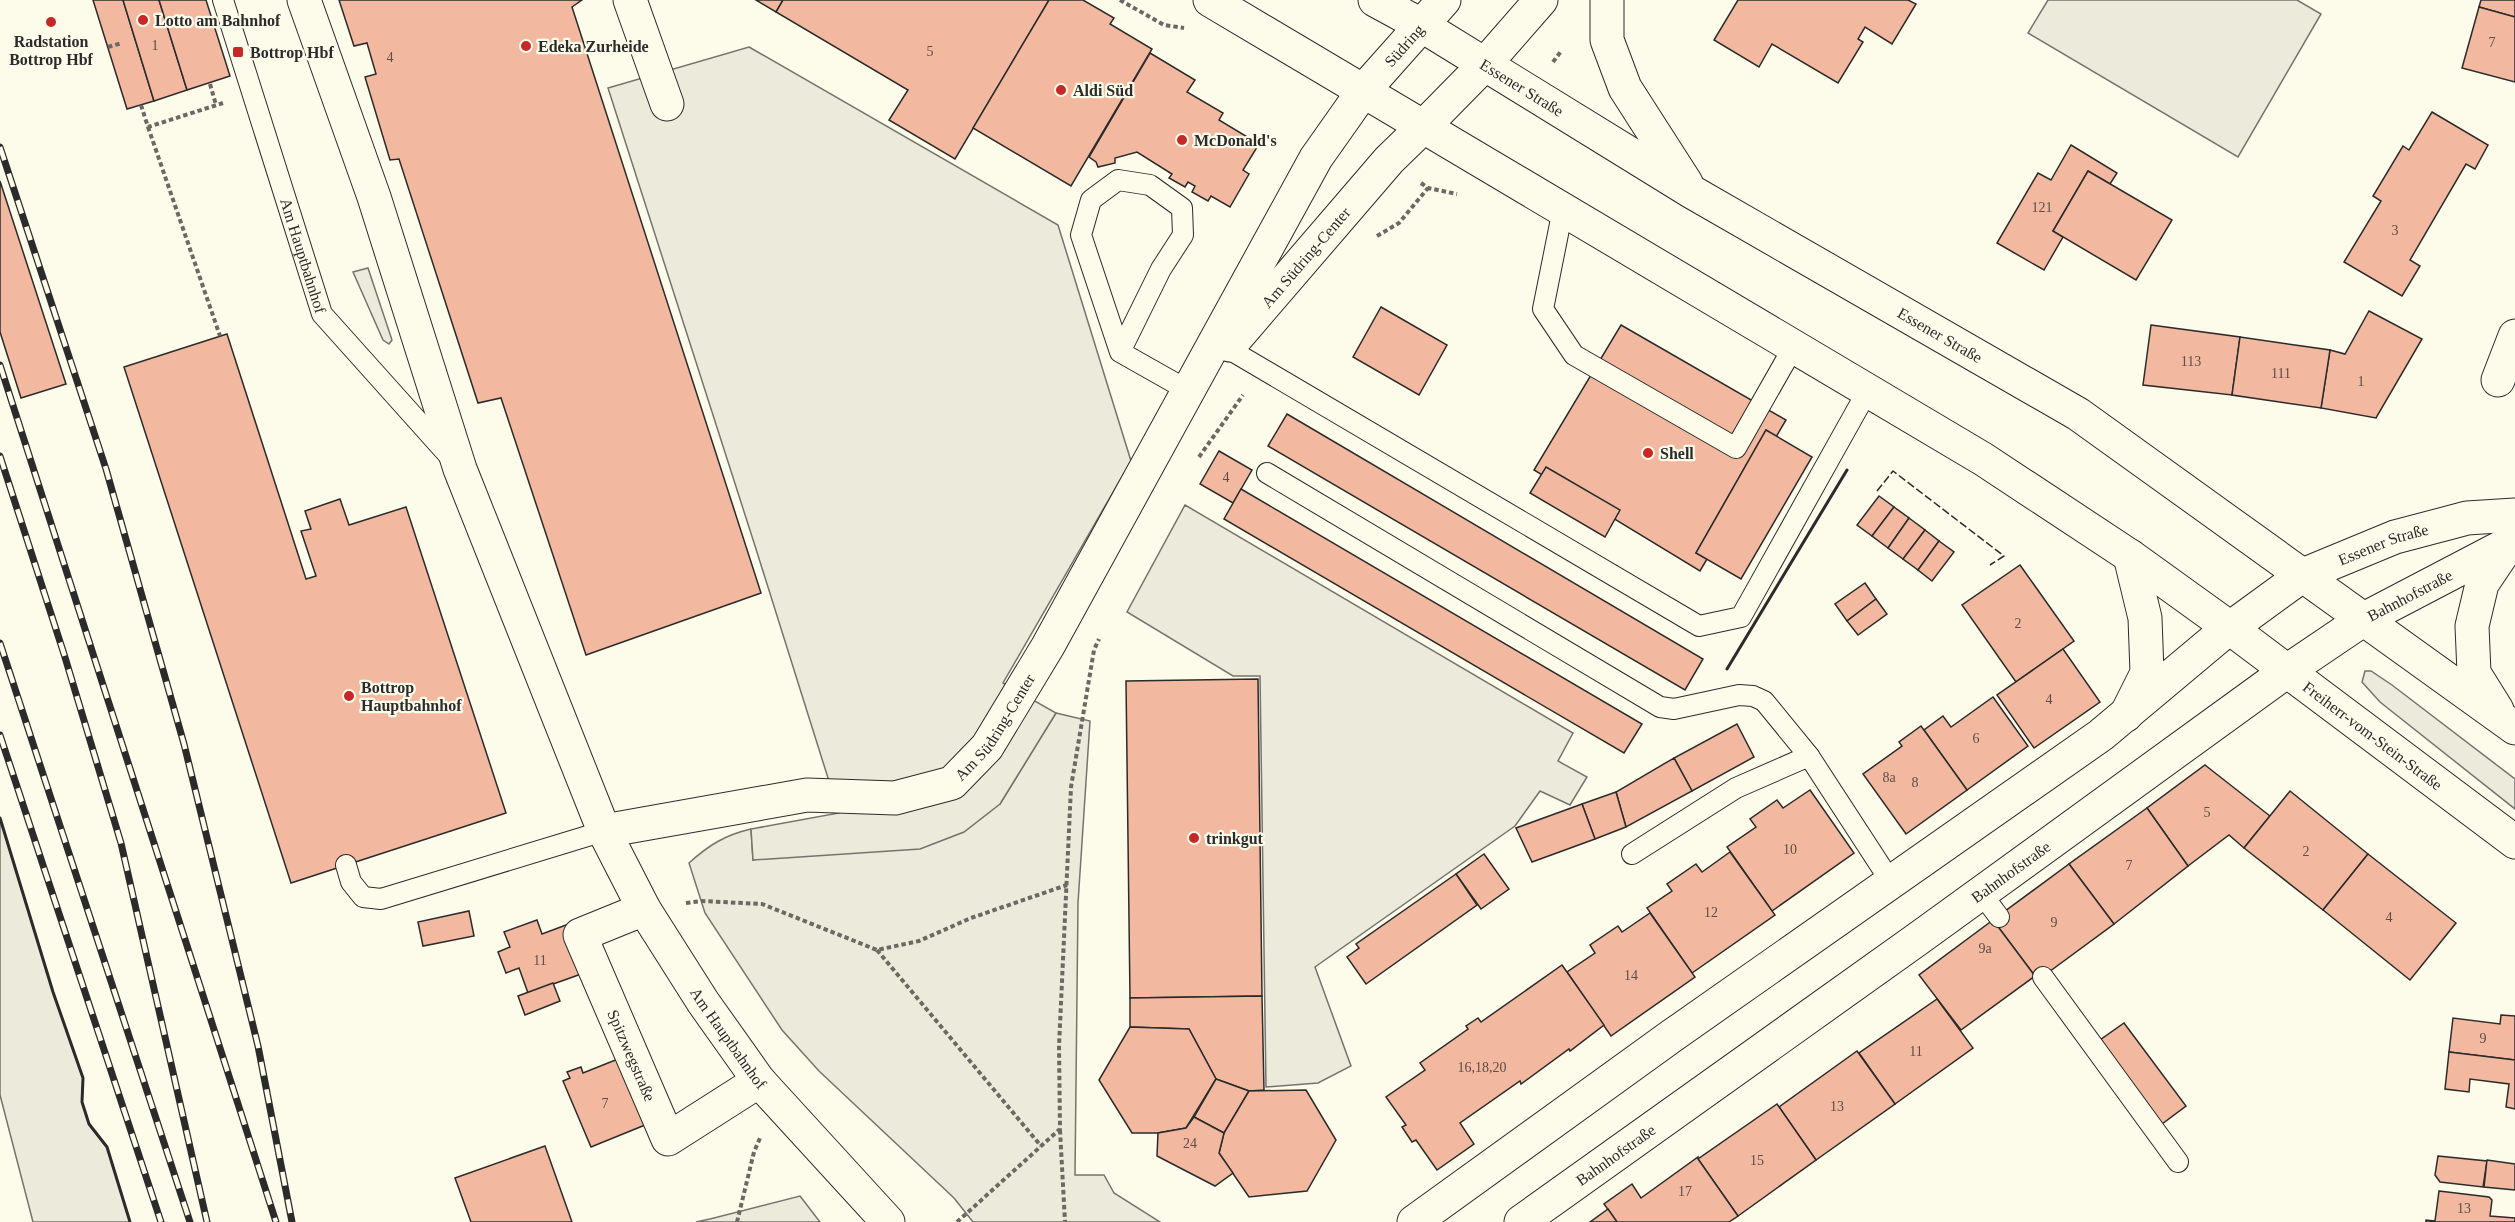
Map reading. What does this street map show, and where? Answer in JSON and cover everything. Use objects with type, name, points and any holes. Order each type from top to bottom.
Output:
[{"type":"street","name":"Am Hauptbahnhof","points":[[304,0],[374,197],[460,469],[604,831],[644,909],[703,1002],[767,1091],[888,1222]]},
{"type":"street","points":[[630,0],[667,104]]},
{"type":"street","points":[[1210,0],[1983,459],[2130,556],[2224,632]]},
{"type":"street","name":"Essener Straße","points":[[1375,0],[1421,25],[1692,192],[2078,414],[2303,575],[2396,537],[2467,518],[2514,532]]},
{"type":"street","name":"Südring","points":[[1364,90],[1444,0]]},
{"type":"street","points":[[1424,126],[1485,64],[1541,0]]},
{"type":"street","points":[[1607,0],[1607,40],[1625,88],[1692,192]]},
{"type":"street","name":"Am Südring-Center","points":[[604,831],[807,795],[895,798],[952,783],[987,747],[1048,646],[1190,392],[1316,158],[1364,90]]},
{"type":"street","name":"Am Südring-Center","points":[[1190,392],[1389,160],[1424,126]]},
{"type":"street","points":[[2498,380],[2515,336]]},
{"type":"street","points":[[2508,723],[2474,672],[2472,626],[2482,584],[2514,532]]},
{"type":"street","name":"Bahnhofstraße","points":[[1521,1222],[1990,905],[2287,671],[2364,619],[2514,532]]},
{"type":"street","points":[[2126,715],[2147,673],[2145,618],[2130,556]]},
{"type":"street","points":[[1414,1222],[1673,1035],[2091,742],[2224,632],[2303,575],[2508,723]]},
{"type":"street","name":"Freiherr-vom-Stein-Straße","points":[[2224,632],[2287,671],[2515,842]]},
{"type":"street","name":"Spitzwegstraße","points":[[644,909],[580,935],[668,1139],[767,1091]]},
{"type":"lane","name":"Am Hauptbahnhof","points":[[222,0],[322,314],[460,469]]},
{"type":"lane","points":[[1120,352],[1161,269],[1183,235],[1182,208],[1150,185],[1118,180],[1091,200],[1081,235],[1120,352],[1190,392]]},
{"type":"lane","points":[[1563,209],[1543,309],[1574,355],[1736,448],[1794,346]]},
{"type":"lane","points":[[1227,348],[1699,626],[1741,617],[1868,390]]},
{"type":"lane","points":[[1267,473],[1660,706],[1674,709],[1739,695],[1753,696],[1764,701],[1809,756],[1891,882]]},
{"type":"lane","points":[[1632,854],[1736,788],[1809,756]]},
{"type":"lane","points":[[346,865],[351,882],[363,897],[381,898],[604,831]]},
{"type":"lane","points":[[2043,977],[2178,1162]]},
{"type":"path","points":[[108,47],[122,43]]},
{"type":"path","points":[[210,84],[216,105]]},
{"type":"path","points":[[148,127],[252,94]]},
{"type":"path","points":[[141,105],[220,336]]},
{"type":"path","points":[[1065,1222],[1060,1129],[1059,1046],[1071,787],[1094,650],[1104,628]]},
{"type":"path","points":[[877,950],[919,941],[971,918],[1067,885]]},
{"type":"path","points":[[644,909],[702,901],[762,904],[877,950],[1041,1146]]},
{"type":"path","points":[[737,1222],[767,1091]]},
{"type":"path","points":[[957,1222],[1060,1129]]},
{"type":"shaded area","points":[[2048,0],[2297,0],[2321,14],[2238,157],[2028,33]]},
{"type":"shaded area","points":[[749,47],[1058,225],[1131,461],[1003,683],[1056,713],[1000,804],[964,832],[920,849],[753,860],[751,829],[839,813],[608,88]]},
{"type":"shaded area","points":[[368,268],[392,340],[389,344],[383,340],[353,272]]},
{"type":"shaded area","points":[[1185,505],[1573,733],[1558,761],[1587,777],[1570,805],[1540,791],[1515,826],[1315,967],[1351,1066],[1318,1083],[1266,1087],[1260,676],[1233,676],[1127,612]]},
{"type":"shaded area","points":[[2365,671],[2371,671],[2392,685],[2515,779],[2515,809],[2380,702],[2362,682]]},
{"type":"shaded area","points":[[1056,713],[1090,721],[1078,903],[1075,1175],[1104,1175],[1114,1193],[1160,1222],[973,1222],[954,1198],[819,1071],[782,1030],[705,913],[689,863],[718,842],[733,834],[751,829],[753,860],[1000,804]]},
{"type":"shaded area","points":[[0,818],[53,992],[83,1078],[82,1102],[89,1124],[107,1147],[130,1222],[33,1222],[0,1095]]},
{"type":"shaded area","points":[[800,1196],[820,1222],[696,1222],[710,1219]]},
{"type":"building","points":[[93,0],[123,0],[154,101],[127,109]]},
{"type":"building","points":[[123,0],[159,0],[187,90],[154,101]]},
{"type":"building","points":[[159,0],[206,0],[230,76],[187,90]]},
{"type":"building","points":[[339,0],[582,0],[572,7],[761,593],[586,655],[501,398],[478,403],[399,159],[390,160],[365,77],[376,74],[367,43],[354,46]]},
{"type":"building","points":[[756,0],[783,0],[776,12]]},
{"type":"building","points":[[783,0],[1049,0],[955,159],[889,120],[908,90],[776,12]]},
{"type":"building","points":[[1049,0],[1083,0],[1114,18],[1110,24],[1152,49],[1071,186],[973,128]]},
{"type":"building","points":[[1738,0],[1908,0],[1916,4],[1892,44],[1865,27],[1858,39],[1863,42],[1838,83],[1772,44],[1759,67],[1714,40]]},
{"type":"building","points":[[2481,0],[2515,0],[2515,17],[2479,7]]},
{"type":"building","points":[[2479,7],[2515,17],[2515,82],[2462,68]]},
{"type":"building","points":[[1150,53],[1195,80],[1187,92],[1223,113],[1219,120],[1259,144],[1243,170],[1249,174],[1230,207],[1211,196],[1208,201],[1192,192],[1195,186],[1188,182],[1185,187],[1169,178],[1172,174],[1137,152],[1115,158],[1115,163],[1098,167],[1096,162],[1089,157]]},
{"type":"building","points":[[2432,112],[2488,145],[2475,169],[2466,164],[2410,260],[2420,266],[2402,296],[2344,262],[2381,201],[2373,196],[2403,146],[2409,150]]},
{"type":"building","points":[[2071,145],[2117,173],[2110,184],[2088,171],[2053,231],[2063,237],[2044,270],[1997,243],[2038,173],[2051,180]]},
{"type":"building","points":[[2088,171],[2172,220],[2136,280],[2053,231]]},
{"type":"building","points":[[0,181],[66,384],[21,398],[0,332]]},
{"type":"building","points":[[1381,307],[1447,345],[1419,395],[1353,357]]},
{"type":"building","points":[[2369,311],[2422,339],[2376,418],[2321,408],[2330,350],[2345,354]]},
{"type":"building","name":"Shell","points":[[1621,325],[1786,420],[1776,437],[1766,430],[1696,553],[1707,559],[1700,571],[1534,470]]},
{"type":"building","points":[[2151,325],[2240,337],[2232,395],[2143,385]]},
{"type":"building","name":"Bottrop Hauptbahnhof","points":[[227,334],[306,579],[316,576],[301,531],[311,529],[305,511],[340,499],[349,525],[406,507],[506,813],[291,883],[124,367]]},
{"type":"building","points":[[2240,337],[2330,350],[2321,408],[2232,395]]},
{"type":"building","points":[[1287,414],[1703,659],[1685,690],[1268,446]]},
{"type":"building","points":[[1766,430],[1812,457],[1741,579],[1696,553]]},
{"type":"building","points":[[1219,451],[1252,470],[1233,503],[1200,484]]},
{"type":"building","points":[[1546,467],[1620,510],[1605,537],[1530,493]]},
{"type":"building","points":[[1241,489],[1642,724],[1624,753],[1224,519]]},
{"type":"building","points":[[1879,496],[1894,507],[1872,536],[1857,525]]},
{"type":"building","points":[[1894,507],[1909,518],[1888,548],[1872,536]]},
{"type":"building","points":[[1909,518],[1925,530],[1903,559],[1888,548]]},
{"type":"building","points":[[1925,530],[1939,541],[1918,570],[1903,559]]},
{"type":"building","points":[[1939,541],[1954,552],[1932,581],[1918,570]]},
{"type":"building","points":[[2020,565],[2074,641],[2016,682],[1962,605]]},
{"type":"building","points":[[1865,583],[1876,599],[1847,621],[1835,604]]},
{"type":"building","points":[[1876,599],[1887,614],[1858,635],[1847,621]]},
{"type":"building","points":[[2063,649],[2100,702],[2034,748],[1997,695]]},
{"type":"building","name":"trinkgut","points":[[1258,679],[1262,996],[1130,998],[1126,681]]},
{"type":"building","points":[[1993,697],[2028,746],[1967,790],[1924,730],[1943,716],[1951,727]]},
{"type":"building","points":[[1737,724],[1754,757],[1692,791],[1674,758]]},
{"type":"building","points":[[1921,726],[1967,790],[1906,834],[1863,774],[1902,746],[1899,742]]},
{"type":"building","points":[[1674,758],[1692,791],[1626,827],[1616,792]]},
{"type":"building","points":[[2205,765],[2270,816],[2244,848],[2229,835],[2188,866],[2147,808]]},
{"type":"building","points":[[1810,790],[1854,853],[1772,911],[1727,847],[1756,827],[1750,819],[1777,800],[1783,808]]},
{"type":"building","points":[[2290,791],[2368,854],[2323,910],[2244,848]]},
{"type":"building","points":[[1616,792],[1626,827],[1595,839],[1582,804]]},
{"type":"building","points":[[1582,804],[1595,839],[1532,862],[1516,828]]},
{"type":"building","points":[[2147,808],[2188,866],[2114,924],[2069,864]]},
{"type":"building","points":[[1730,852],[1775,915],[1692,973],[1647,908],[1672,891],[1667,884],[1696,864],[1702,872]]},
{"type":"building","points":[[1484,854],[1509,889],[1481,909],[1456,874]]},
{"type":"building","points":[[2368,854],[2456,923],[2410,980],[2323,910]]},
{"type":"building","points":[[2069,864],[2114,924],[2038,980],[1993,920]]},
{"type":"building","points":[[1456,874],[1477,905],[1366,984],[1347,957],[1359,948],[1356,944]]},
{"type":"building","points":[[469,911],[474,936],[423,946],[418,922]]},
{"type":"building","points":[[1650,913],[1695,977],[1611,1036],[1567,972],[1595,953],[1590,945],[1618,926],[1622,932]]},
{"type":"building","points":[[537,920],[542,934],[566,925],[584,973],[528,993],[519,968],[506,973],[498,952],[510,947],[504,932]]},
{"type":"building","points":[[1993,920],[2035,976],[1961,1030],[1919,975]]},
{"type":"building","points":[[1562,965],[1604,1025],[1570,1051],[1569,1049],[1521,1084],[1520,1081],[1460,1123],[1474,1144],[1437,1170],[1416,1140],[1412,1142],[1402,1127],[1406,1125],[1386,1097],[1425,1070],[1420,1063],[1468,1029],[1466,1026],[1478,1018],[1481,1022]]},
{"type":"building","points":[[553,983],[560,1001],[525,1015],[518,996]]},
{"type":"building","points":[[1262,996],[1264,1090],[1249,1091],[1216,1079],[1189,1029],[1130,1027],[1130,998]]},
{"type":"building","points":[[1937,999],[1973,1048],[1895,1104],[1859,1053]]},
{"type":"building","points":[[2501,1015],[2515,1016],[2515,1060],[2449,1052],[2453,1018],[2500,1024]]},
{"type":"building","points":[[2124,1023],[2186,1106],[2162,1124],[2100,1040]]},
{"type":"building","points":[[1130,1027],[1189,1029],[1216,1079],[1186,1128],[1158,1133],[1132,1133],[1099,1080]]},
{"type":"building","points":[[1857,1051],[1895,1104],[1816,1160],[1779,1107]]},
{"type":"building","points":[[2449,1052],[2515,1060],[2515,1109],[2506,1107],[2509,1084],[2470,1079],[2469,1092],[2445,1089]]},
{"type":"building","points":[[618,1059],[645,1125],[591,1147],[563,1081],[570,1078],[567,1072],[581,1067],[583,1073]]},
{"type":"building","points":[[1216,1079],[1249,1091],[1224,1133],[1194,1117]]},
{"type":"building","points":[[1306,1090],[1336,1140],[1307,1191],[1249,1197],[1219,1153],[1224,1133],[1249,1091]]},
{"type":"building","points":[[1777,1104],[1816,1160],[1738,1216],[1698,1159]]},
{"type":"building","points":[[1194,1117],[1224,1133],[1219,1153],[1233,1173],[1215,1186],[1157,1156],[1158,1133],[1186,1128]]},
{"type":"building","points":[[545,1146],[572,1222],[471,1222],[455,1178]]},
{"type":"building","points":[[2438,1156],[2487,1161],[2483,1187],[2440,1182],[2435,1175]]},
{"type":"building","points":[[1698,1157],[1738,1216],[1729,1222],[1617,1222],[1604,1204],[1632,1184],[1641,1198]]},
{"type":"building","points":[[2487,1160],[2515,1164],[2515,1190],[2484,1187]]},
{"type":"building","points":[[2439,1191],[2489,1197],[2492,1200],[2490,1216],[2515,1218],[2515,1222],[2426,1222],[2426,1220],[2435,1221]]},
{"type":"building","points":[[1608,1209],[1617,1222],[1590,1222]]},
{"type":"railway","points":[[0,147],[106,469],[184,744],[258,1046],[292,1222]]},
{"type":"railway","points":[[0,365],[276,1222]]},
{"type":"railway","points":[[0,456],[64,654],[121,843],[207,1222]]},
{"type":"railway","points":[[0,643],[190,1222]]},
{"type":"railway","points":[[0,735],[161,1222]]},
{"type":"fence","points":[[1877,491],[1893,471],[2004,556],[1990,565]]},
{"type":"wall","points":[[1727,669],[1847,470]]},
{"type":"wall","points":[[0,818],[53,992],[83,1078],[82,1102],[89,1124],[107,1147],[130,1222]]},
{"type":"place","name":"Lotto am Bahnhof","points":[[143,20]]},
{"type":"place","name":"Radstation Bottrop Hbf","points":[[51,22]]},
{"type":"place","name":"Edeka Zurheide","points":[[526,46]]},
{"type":"place","name":"Bottrop Hbf","points":[[238,52]]},
{"type":"place","name":"Aldi Süd","points":[[1061,90]]},
{"type":"place","name":"McDonald's","points":[[1182,140]]},
{"type":"place","name":"Shell","points":[[1648,453]]},
{"type":"place","name":"Bottrop Hauptbahnhof","points":[[349,696]]},
{"type":"place","name":"trinkgut","points":[[1194,838]]}]
